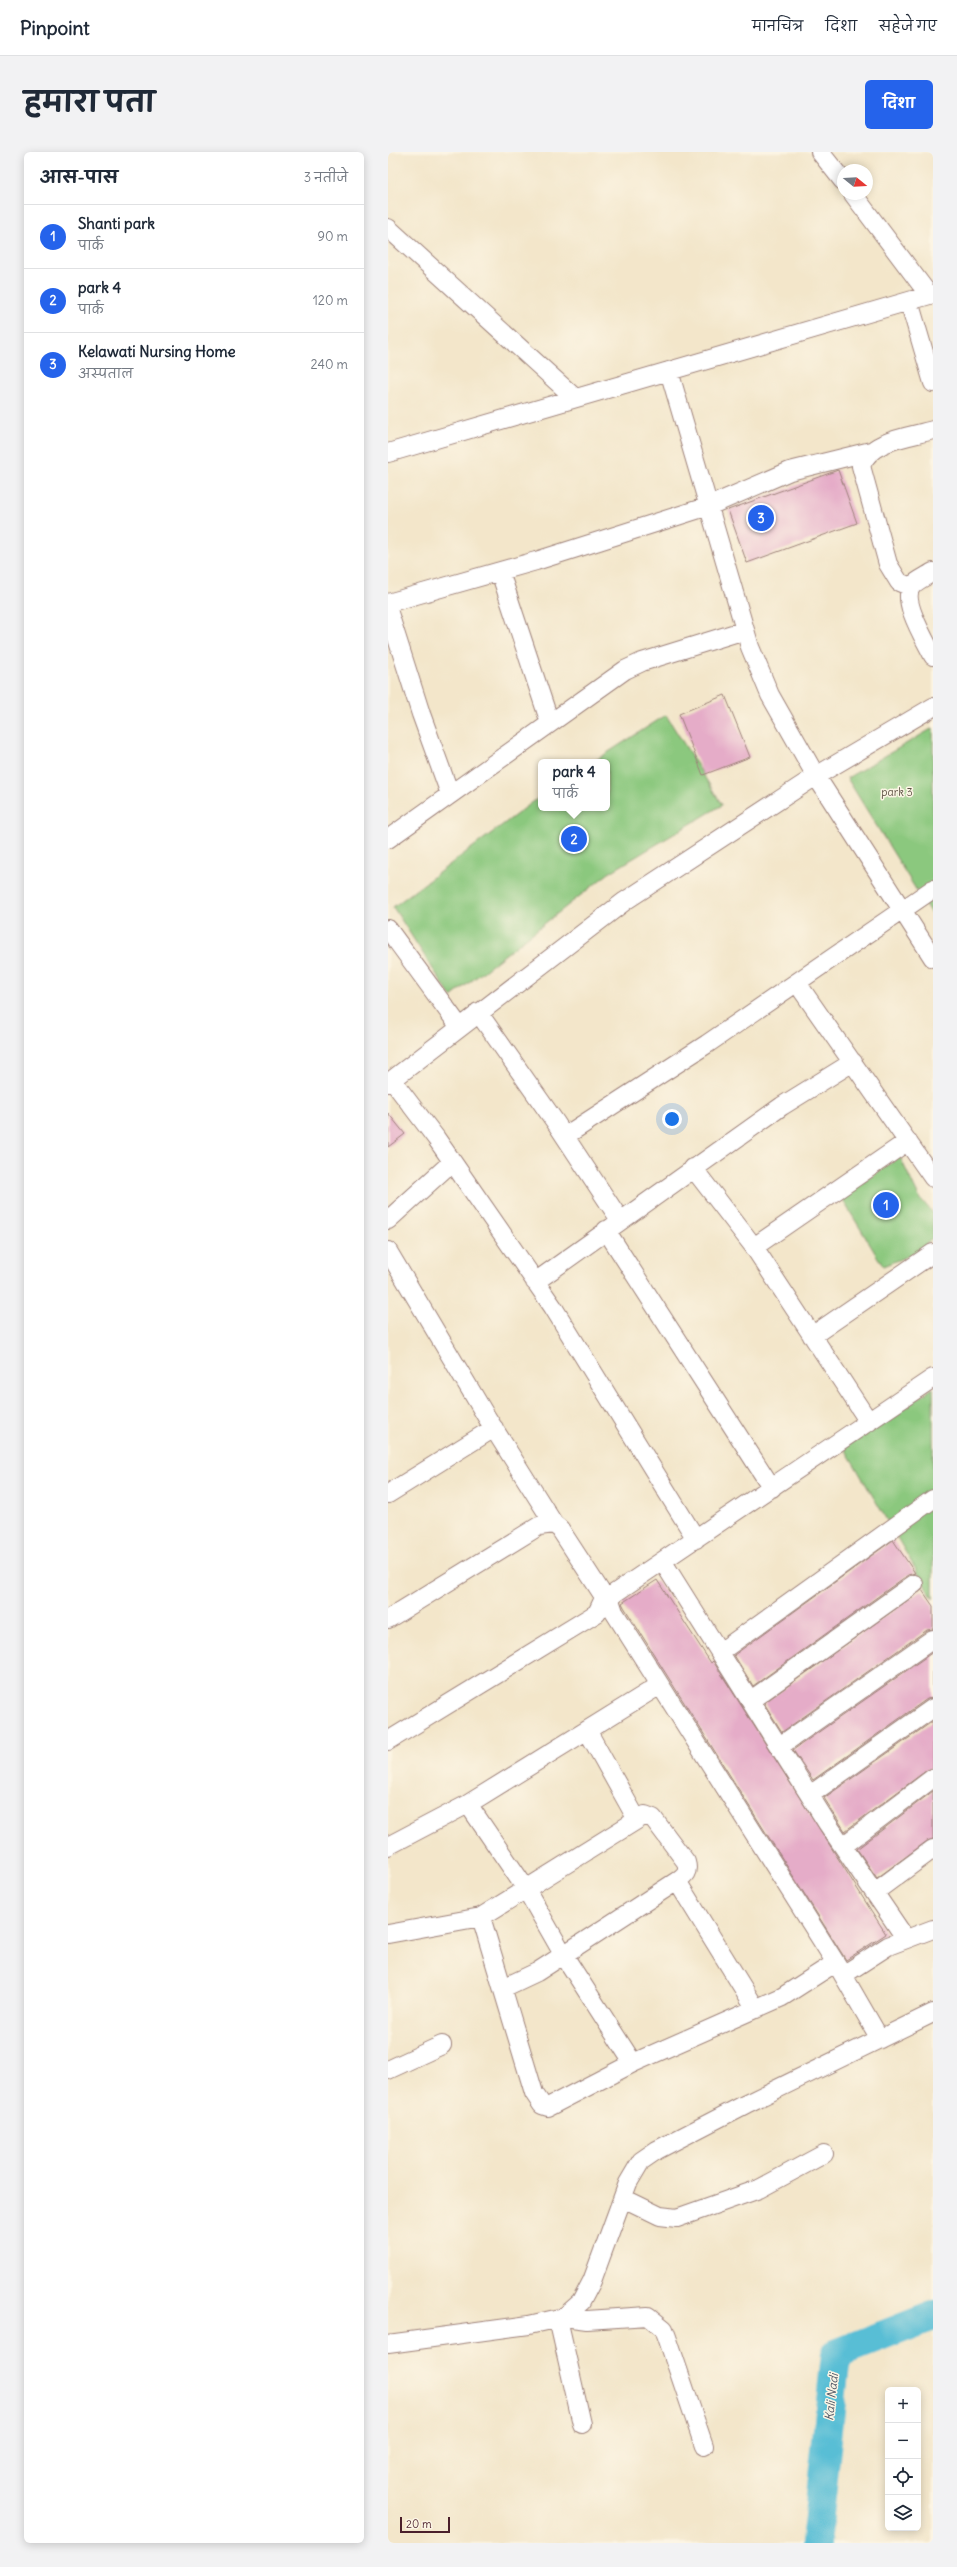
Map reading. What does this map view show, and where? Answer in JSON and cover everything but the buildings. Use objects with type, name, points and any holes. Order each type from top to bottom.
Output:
[{"type":"street","points":[[820,152],[837,173]]},
{"type":"street","points":[[388,453],[931,295],[858,200]]},
{"type":"street","points":[[388,228],[575,398]]},
{"type":"street","points":[[909,301],[933,383]]},
{"type":"street","points":[[670,371],[745,630],[770,696],[816,776],[933,958]]},
{"type":"street","points":[[911,587],[899,582],[893,575],[882,545],[861,466],[864,458],[870,451],[878,446],[933,430]]},
{"type":"street","points":[[388,603],[500,572],[708,506],[790,471],[870,451]]},
{"type":"street","points":[[500,572],[550,722]]},
{"type":"street","points":[[933,572],[911,587],[908,596],[910,609],[933,656]]},
{"type":"street","points":[[388,610],[421,714],[450,794]]},
{"type":"street","points":[[388,839],[550,722],[631,667],[745,630]]},
{"type":"street","points":[[696,1539],[553,1307],[452,1162],[390,1081],[459,1026],[625,901],[816,776],[933,707]]},
{"type":"street","points":[[565,1136],[903,912],[933,889]]},
{"type":"street","points":[[388,929],[459,1026]]},
{"type":"street","points":[[797,983],[933,1178]]},
{"type":"street","points":[[478,1012],[565,1136],[613,1225],[772,1488]]},
{"type":"street","points":[[535,1282],[782,1106],[853,1062]]},
{"type":"street","points":[[754,1247],[908,1141]]},
{"type":"street","points":[[388,1220],[452,1162]]},
{"type":"street","points":[[693,1168],[754,1247],[869,1422]]},
{"type":"street","points":[[388,1251],[494,1428],[554,1524],[560,1529],[607,1597],[614,1612],[839,1969],[880,2039]]},
{"type":"street","points":[[812,1336],[933,1253]]},
{"type":"street","points":[[388,1741],[597,1613],[607,1597],[662,1562],[932,1380]]},
{"type":"street","points":[[388,1494],[494,1428]]},
{"type":"street","points":[[720,1652],[933,1499]]},
{"type":"street","points":[[388,1619],[539,1526],[554,1524]]},
{"type":"street","points":[[662,1562],[843,1846],[906,1939]]},
{"type":"street","points":[[751,1700],[914,1584]]},
{"type":"street","points":[[780,1746],[933,1639]]},
{"type":"street","points":[[388,1846],[468,1804],[660,1684]]},
{"type":"street","points":[[810,1795],[933,1708]]},
{"type":"street","points":[[586,1730],[635,1816],[639,1818]]},
{"type":"street","points":[[843,1846],[933,1778]]},
{"type":"street","points":[[468,1804],[526,1889],[563,1954],[632,2062]]},
{"type":"street","points":[[388,1934],[481,1917],[639,1818],[645,1815],[653,1818],[686,1862],[688,1868],[686,1874],[537,1972],[502,1988]]},
{"type":"street","points":[[875,1892],[933,1849]]},
{"type":"street","points":[[677,1881],[756,2009]]},
{"type":"street","points":[[481,1917],[502,1988],[519,2036],[534,2093],[542,2105],[548,2107],[632,2062],[756,2009],[888,1946],[933,1929]]},
{"type":"street","points":[[561,2318],[571,2313],[580,2302],[592,2281],[635,2168],[657,2150],[805,2074],[933,2013]]},
{"type":"street","points":[[388,2070],[442,2045]]},
{"type":"street","points":[[623,2198],[660,2216],[677,2218],[759,2189],[824,2154]]},
{"type":"street","points":[[388,2344],[561,2318],[587,2320],[648,2316],[656,2321],[667,2337],[704,2446]]},
{"type":"street","points":[[561,2318],[582,2424]]},
{"type":"green space","points":[[666,715],[722,805],[609,873],[451,997],[393,907],[538,798],[538,811],[610,811],[610,759],[598,759]]},
{"type":"green space","name":"park 3","points":[[933,728],[933,917],[847,778]]},
{"type":"green space","points":[[900,1157],[919,1197],[933,1213],[933,1238],[918,1252],[883,1266],[841,1197]]},
{"type":"green space","points":[[933,1388],[933,1599],[844,1447]]},
{"type":"waterway","name":"Kali Nadi","points":[[816,2543],[836,2354],[933,2316]]},
{"type":"place","name":"Kelawati Nursing Home","points":[[761,518]]},
{"type":"place","name":"park 4","points":[[574,839]]},
{"type":"place","name":"Shanti park","points":[[886,1205]]}]
